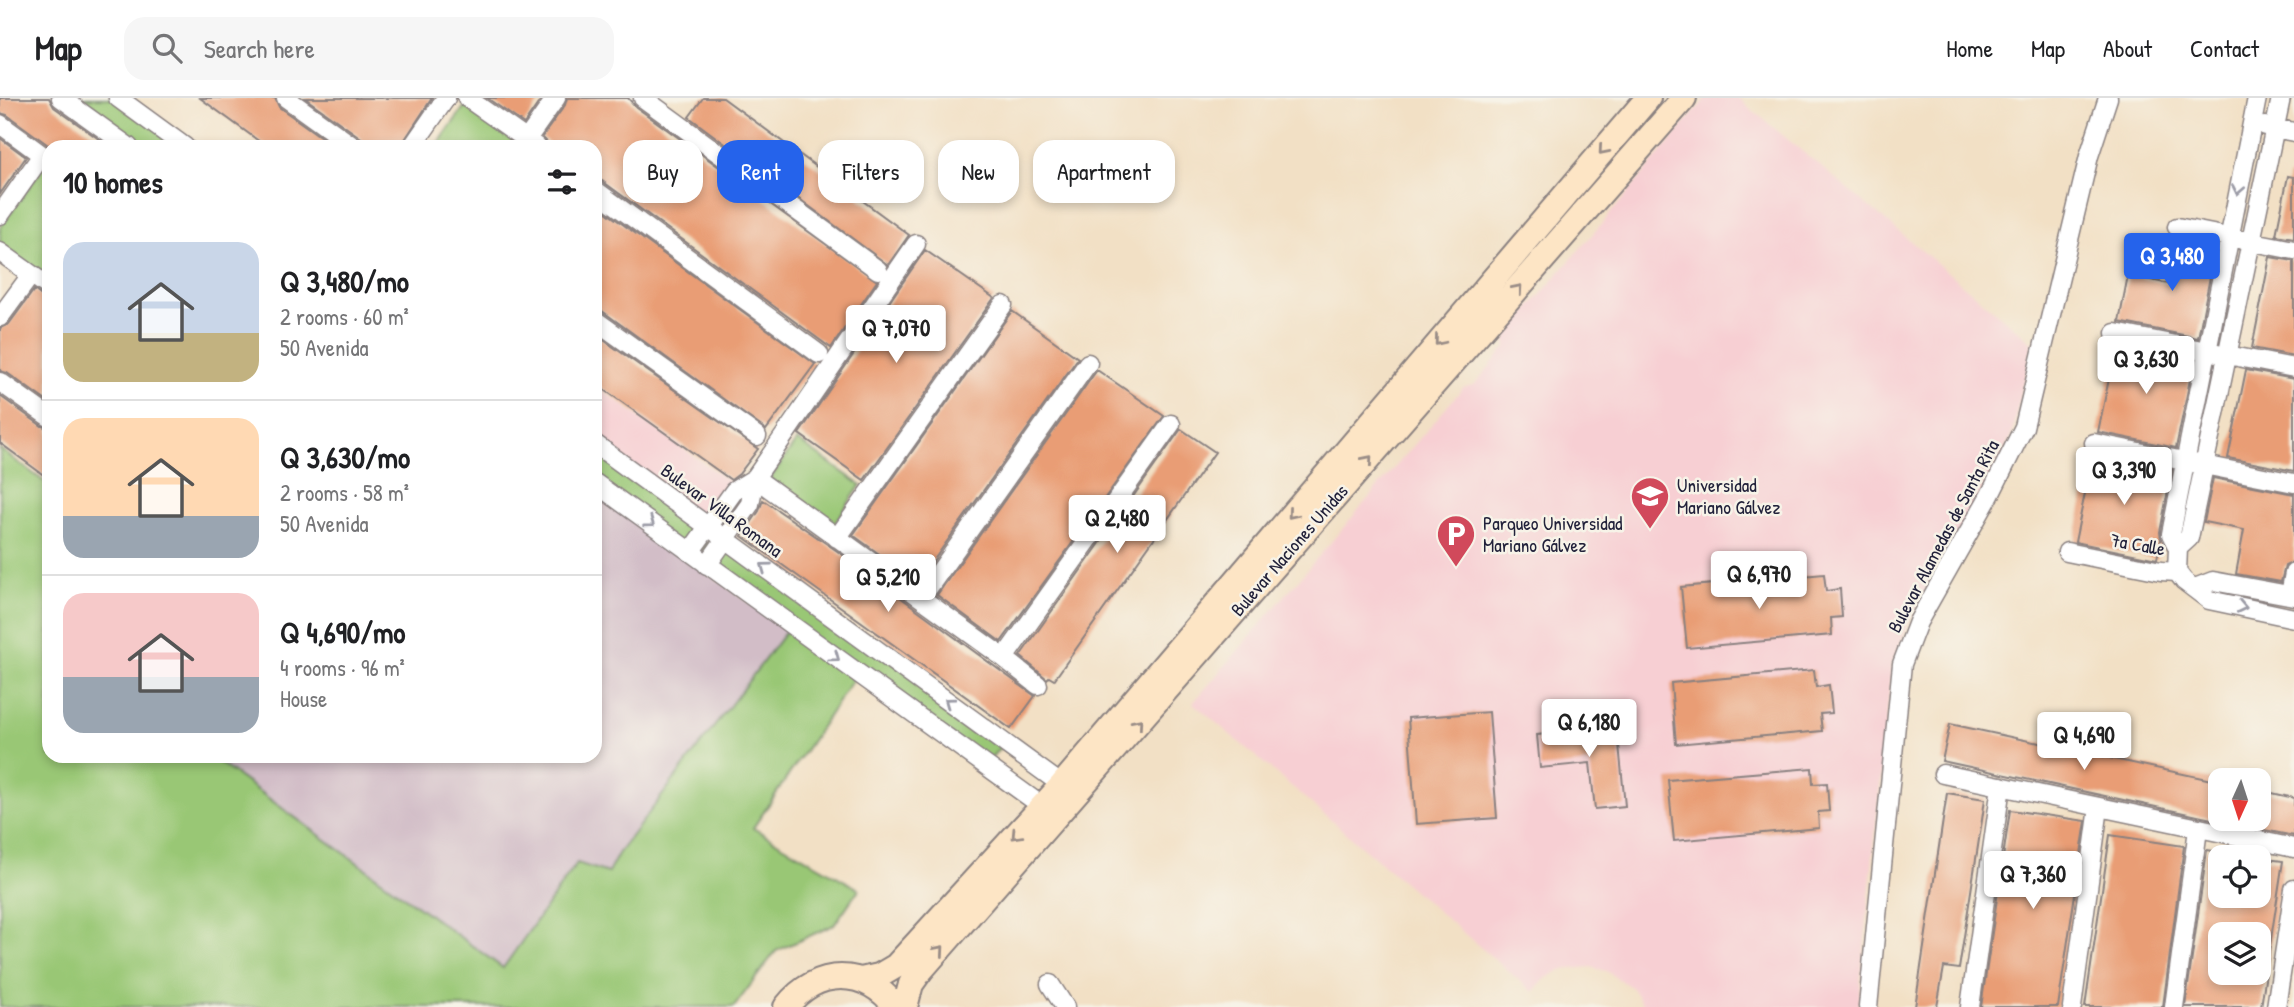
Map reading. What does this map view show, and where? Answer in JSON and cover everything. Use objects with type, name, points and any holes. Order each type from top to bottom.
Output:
[{"type":"main road","name":"Bulevar Naciones Unidas","points":[[862,980],[879,976],[896,966],[1062,785],[1648,98]]},
{"type":"main road","name":"Bulevar Naciones Unidas","points":[[905,1007],[911,984],[921,970],[1684,98]]},
{"type":"main road","points":[[786,1007],[806,988],[819,981],[840,977],[862,980],[881,990],[896,1007]]},
{"type":"street","points":[[61,98],[119,140]]},
{"type":"street","points":[[118,98],[145,118],[161,140]]},
{"type":"street","points":[[286,98],[344,140]]},
{"type":"street","points":[[417,140],[446,98]]},
{"type":"street","points":[[467,98],[528,140]]},
{"type":"street","points":[[534,140],[556,98]]},
{"type":"street","points":[[643,98],[878,270]]},
{"type":"street","name":"Bulevar Alamedas de Santa Rita","points":[[1869,1006],[1902,664],[1918,622],[2001,474],[2024,427],[2089,156],[2108,98]]},
{"type":"street","points":[[2177,572],[2178,548],[2171,534],[2257,98]]},
{"type":"street","points":[[2178,548],[2189,538],[2281,98]]},
{"type":"street","points":[[131,140],[145,118]]},
{"type":"street","points":[[2252,123],[2294,132]]},
{"type":"street","points":[[0,124],[42,154]]},
{"type":"street","points":[[0,215],[42,162]]},
{"type":"street","points":[[602,195],[819,354]]},
{"type":"street","points":[[2177,227],[2294,250]]},
{"type":"street","points":[[707,565],[750,504],[755,478],[916,244]]},
{"type":"street","points":[[0,253],[42,283]]},
{"type":"street","points":[[0,317],[31,275]]},
{"type":"street","points":[[837,538],[1003,305]]},
{"type":"street","points":[[602,325],[757,436]]},
{"type":"street","points":[[2115,333],[2294,368]]},
{"type":"street","points":[[921,598],[1088,363]]},
{"type":"street","points":[[0,382],[42,412]]},
{"type":"street","points":[[1004,658],[1171,424]]},
{"type":"street","points":[[2094,443],[2294,483]]},
{"type":"street","name":"Bulevar Villa Romana","points":[[602,449],[1062,785]]},
{"type":"street","points":[[690,552],[734,491],[755,478]]},
{"type":"street","points":[[755,478],[1038,685]]},
{"type":"street","points":[[602,488],[1042,806]]},
{"type":"street","name":"7a Calle","points":[[2067,552],[2177,572],[2184,581],[2209,600],[2294,618]]},
{"type":"street","points":[[2194,588],[2213,581],[2292,595],[2294,573]]},
{"type":"street","points":[[1942,774],[2294,849]]},
{"type":"street","points":[[1970,1007],[2001,786]]},
{"type":"street","points":[[2072,1007],[2099,807]]},
{"type":"street","points":[[2174,1007],[2198,829]]},
{"type":"street","points":[[2276,1007],[2294,889]]},
{"type":"street","points":[[1050,984],[1065,1007]]},
{"type":"shaded area","name":"Universidad Mariano Gálvez","points":[[1706,98],[1738,98],[2033,343],[2011,437],[1908,624],[1892,664],[1858,1007],[1645,1007],[1631,987],[1606,971],[1591,967],[1561,970],[1545,979],[1533,992],[1193,703],[1463,388],[1475,384],[1506,347],[1506,335]]},
{"type":"shaded area","points":[[602,390],[734,485],[706,524],[602,449]]},
{"type":"shaded area","points":[[602,497],[787,630],[618,854],[608,873],[577,864],[503,968],[220,763],[602,763]]},
{"type":"green space","points":[[61,98],[118,98],[175,140],[119,140]]},
{"type":"green space","points":[[465,106],[514,140],[441,140]]},
{"type":"green space","points":[[42,169],[42,277],[0,247],[0,228]]},
{"type":"green space","points":[[797,440],[861,485],[834,524],[770,479]]},
{"type":"green space","points":[[0,449],[42,480],[42,763],[220,763],[503,968],[577,863],[608,873],[618,854],[787,630],[854,678],[753,828],[859,889],[834,925],[776,951],[734,1007],[0,1007]]},
{"type":"green space","points":[[602,449],[1004,743],[985,765],[602,488]]},
{"type":"building","points":[[0,98],[49,98],[54,107],[100,140],[42,140],[7,115],[0,113]]},
{"type":"building","points":[[200,98],[275,98],[279,107],[325,140],[257,140]]},
{"type":"building","points":[[305,98],[432,98],[405,140],[361,138]]},
{"type":"building","points":[[487,98],[542,98],[524,124]]},
{"type":"building","points":[[567,98],[628,98],[636,107],[682,140],[623,140],[623,196],[602,181],[602,140],[545,140],[542,137]]},
{"type":"building","points":[[703,98],[723,98],[780,140],[720,140],[689,117]]},
{"type":"building","points":[[0,138],[26,157],[0,194]]},
{"type":"building","points":[[703,155],[717,165],[717,203],[769,203],[877,281],[831,348],[632,203],[703,203]]},
{"type":"building","points":[[804,158],[818,168],[818,203],[866,203],[909,235],[888,265],[804,203]]},
{"type":"building","points":[[2288,176],[2294,177],[2294,238],[2276,235]]},
{"type":"building","points":[[602,209],[815,364],[766,430],[602,311]]},
{"type":"building","points":[[2178,239],[2216,246],[2198,338],[2119,322],[2128,275],[2169,284]]},
{"type":"building","points":[[925,250],[994,298],[864,480],[799,434]]},
{"type":"building","points":[[2270,257],[2294,261],[2294,356],[2252,348]]},
{"type":"building","points":[[34,290],[42,296],[42,398],[7,373],[0,371],[0,328],[9,324]]},
{"type":"building","points":[[1012,311],[1078,358],[918,582],[853,535]]},
{"type":"building","points":[[602,339],[758,449],[731,480],[602,388]]},
{"type":"building","points":[[2116,345],[2194,360],[2176,448],[2098,432]]},
{"type":"building","points":[[1097,370],[1164,416],[1001,642],[937,595]]},
{"type":"building","points":[[2246,370],[2294,379],[2294,471],[2228,458]]},
{"type":"building","points":[[0,396],[42,426],[42,474],[0,443]]},
{"type":"building","points":[[1181,429],[1215,452],[1054,680],[1049,677],[1047,679],[1020,656]]},
{"type":"building","points":[[2093,454],[2172,470],[2157,559],[2075,542]]},
{"type":"building","points":[[2213,478],[2294,494],[2294,562],[2285,566],[2281,582],[2236,574],[2244,530],[2204,522]]},
{"type":"building","points":[[763,500],[1035,696],[1011,729],[742,536]]},
{"type":"building","points":[[1824,574],[1826,591],[1840,589],[1842,617],[1831,618],[1832,635],[1687,648],[1681,587]]},
{"type":"building","points":[[1814,670],[1816,687],[1829,685],[1832,713],[1820,714],[1822,731],[1676,744],[1671,683]]},
{"type":"building","points":[[1489,712],[1497,818],[1416,824],[1408,718]]},
{"type":"building","points":[[1617,724],[1625,806],[1595,809],[1590,763],[1540,768],[1537,735],[1587,730],[1587,726]]},
{"type":"building","points":[[1950,724],[2208,779],[2208,818],[1942,761]]},
{"type":"building","points":[[1812,768],[1813,784],[1827,783],[1829,811],[1818,812],[1819,828],[1674,841],[1668,780]]},
{"type":"building","points":[[1947,793],[1985,799],[1982,820],[1959,969],[1944,967],[1937,1007],[1915,1007]]},
{"type":"building","points":[[2272,793],[2294,798],[2294,836],[2269,831],[2272,831]]},
{"type":"building","points":[[2010,810],[2086,821],[2058,1007],[1981,1007]]},
{"type":"building","points":[[2110,835],[2184,846],[2163,1007],[2085,1007]]},
{"type":"building","points":[[2207,850],[2208,908],[2271,908],[2271,860],[2283,861],[2271,939],[2271,922],[2208,922],[2208,985],[2264,985],[2261,1007],[2185,1007]]},
{"type":"place","name":"Universidad Mariano Gálvez","points":[[1650,530]]},
{"type":"place","name":"Parqueo Universidad Mariano Gálvez","points":[[1456,568]]}]
